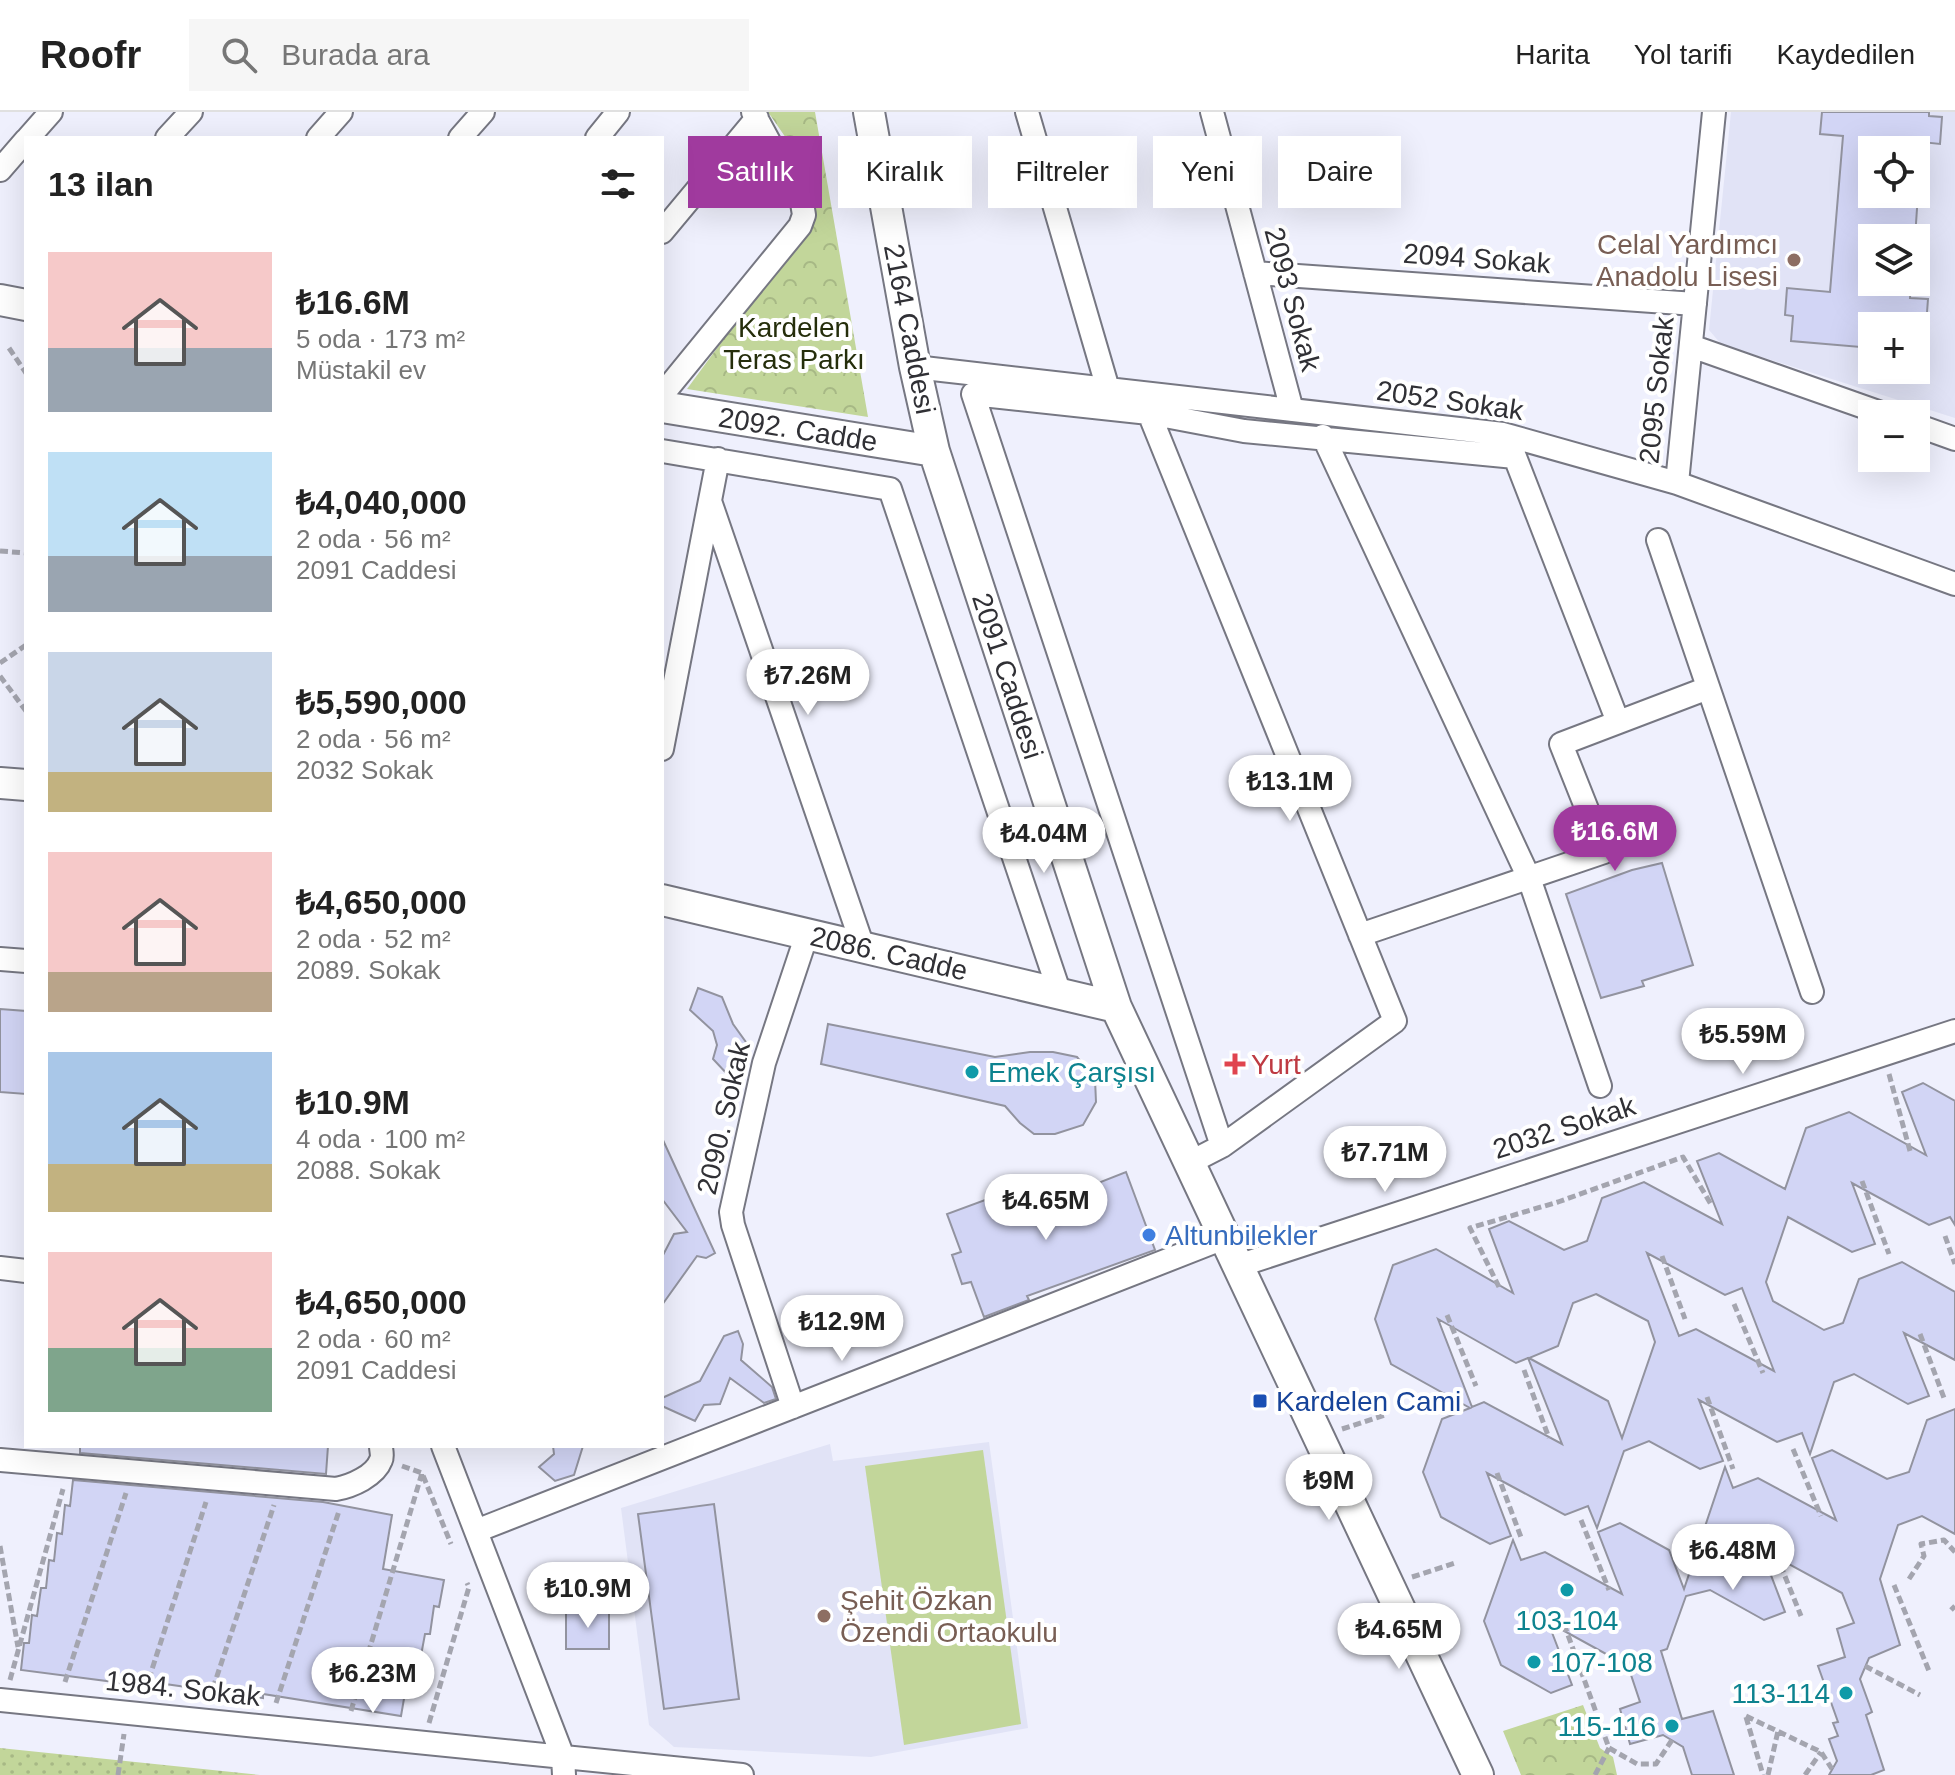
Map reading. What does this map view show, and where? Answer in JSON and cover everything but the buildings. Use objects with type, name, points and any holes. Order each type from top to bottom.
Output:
[{"type":"street","points":[[30,136],[51,112]]},
{"type":"street","points":[[169,136],[191,112]]},
{"type":"street","points":[[320,136],[341,112]]},
{"type":"street","points":[[462,136],[483,112]]},
{"type":"street","points":[[599,136],[618,112]]},
{"type":"street","name":"2164 Caddesi","points":[[869,112],[915,367],[934,451]]},
{"type":"street","points":[[1027,112],[1108,389]]},
{"type":"street","name":"2093 Sokak","points":[[1212,112],[1292,410]]},
{"type":"street","name":"2095 Sokak","points":[[1677,483],[1714,112]]},
{"type":"street","points":[[664,229],[755,115],[802,203],[804,215],[800,226],[664,393]]},
{"type":"street","points":[[0,170],[24,142]]},
{"type":"street","name":"2094 Sokak","points":[[1255,273],[1695,304]]},
{"type":"street","points":[[1691,346],[1858,405]]},
{"type":"street","name":"2052 Sokak","points":[[915,367],[1503,434],[1677,483],[1955,584]]},
{"type":"street","points":[[1222,1146],[973,394],[1149,413],[1244,431],[1323,436],[1515,457],[1618,722]]},
{"type":"street","name":"2092. Cadde","points":[[664,407],[934,451]]},
{"type":"street","points":[[1149,413],[1395,1021],[1222,1146],[1189,1163]]},
{"type":"street","points":[[1930,430],[1955,439]]},
{"type":"street","points":[[1323,436],[1529,878],[1600,1086]]},
{"type":"street","points":[[664,451],[890,489],[1060,994]]},
{"type":"street","name":"2091 Caddesi","points":[[934,451],[1116,1007],[1478,1775]]},
{"type":"street","points":[[664,739],[718,459]]},
{"type":"street","points":[[710,501],[863,947]]},
{"type":"street","points":[[1658,540],[1812,992]]},
{"type":"street","points":[[1360,935],[1604,852],[1561,744],[1708,688]]},
{"type":"street","points":[[0,783],[24,785]]},
{"type":"street","name":"2086. Cadde","points":[[664,900],[1116,1007]]},
{"type":"street","name":"2090. Sokak","points":[[793,1407],[731,1212],[764,1063],[807,934]]},
{"type":"street","points":[[0,959],[24,961]]},
{"type":"street","name":"2032 Sokak","points":[[1238,1266],[1955,1031]]},
{"type":"street","points":[[476,1531],[1224,1238]]},
{"type":"street","points":[[0,1268],[24,1271]]},
{"type":"street","points":[[444,1448],[564,1766]]},
{"type":"street","points":[[0,1460],[336,1489],[366,1477],[381,1453]]},
{"type":"street","name":"1984. Sokak","points":[[2,1700],[424,1743],[564,1766],[742,1775]]},
{"type":"path","points":[[9,348],[24,370]]},
{"type":"path","points":[[0,551],[24,553]]},
{"type":"path","points":[[0,663],[24,646]]},
{"type":"path","points":[[0,676],[24,708]]},
{"type":"path","points":[[1883,1054],[1910,1151]]},
{"type":"path","points":[[1499,1287],[1470,1228],[1558,1202],[1683,1157],[1712,1206]]},
{"type":"path","points":[[1862,1181],[1889,1254]]},
{"type":"path","points":[[1945,1236],[1955,1264]]},
{"type":"path","points":[[1662,1256],[1685,1319]]},
{"type":"path","points":[[1734,1304],[1763,1373]]},
{"type":"path","points":[[1447,1315],[1476,1386]]},
{"type":"path","points":[[1920,1334],[1944,1398]]},
{"type":"path","points":[[1524,1370],[1549,1438]]},
{"type":"path","points":[[1707,1397],[1733,1469]]},
{"type":"path","points":[[1318,1437],[1385,1415]]},
{"type":"path","points":[[1793,1449],[1821,1516]]},
{"type":"path","points":[[381,1453],[422,1473],[451,1544]]},
{"type":"path","points":[[2,1700],[69,1466]]},
{"type":"path","points":[[57,1706],[132,1472]]},
{"type":"path","points":[[344,1735],[422,1473]]},
{"type":"path","points":[[1497,1473],[1522,1540]]},
{"type":"path","points":[[118,1775],[133,1713],[213,1479]]},
{"type":"path","points":[[202,1720],[281,1485]]},
{"type":"path","points":[[269,1727],[346,1487]]},
{"type":"path","points":[[1581,1520],[1609,1590]]},
{"type":"path","points":[[1909,1579],[1924,1556],[1921,1544],[1944,1540],[1955,1552]]},
{"type":"path","points":[[0,1546],[18,1650]]},
{"type":"path","points":[[1776,1554],[1801,1616]]},
{"type":"path","points":[[1388,1585],[1455,1563]]},
{"type":"path","points":[[424,1743],[469,1587],[463,1573]]},
{"type":"path","points":[[1894,1585],[1929,1671]]},
{"type":"path","points":[[1564,1624],[1609,1748],[1637,1764],[1656,1764],[1672,1740]]},
{"type":"path","points":[[1865,1666],[1920,1695]]},
{"type":"path","points":[[1766,1775],[1746,1716],[1821,1752],[1832,1769]]},
{"type":"path","points":[[1766,1775],[1778,1731]]},
{"type":"path","points":[[1595,1775],[1609,1748]]},
{"type":"path","points":[[1805,1775],[1821,1752]]},
{"type":"shaded area","name":"Celal Yardımcı Anadolu Lisesi","points":[[1731,112],[1955,112],[1955,418],[1930,410],[1930,400],[1898,400],[1721,344],[1709,330]]},
{"type":"shaded area","name":"Şehit Özkan Özendi Ortaokulu","points":[[989,1442],[1028,1728],[871,1757],[674,1747],[649,1725],[621,1508],[830,1444],[833,1461]]},
{"type":"green space","name":"Kardelen Teras Parkı","points":[[768,112],[815,112],[819,136],[785,136]]},
{"type":"green space","name":"Kardelen Teras Parkı","points":[[822,152],[868,417],[687,389],[812,219],[810,208],[822,208]]},
{"type":"green space","points":[[983,1450],[1021,1724],[904,1745],[865,1466]]},
{"type":"green space","points":[[1583,1705],[1600,1748],[1613,1757],[1617,1775],[1521,1775],[1503,1731]]},
{"type":"green space","points":[[0,1748],[260,1775],[0,1775]]},
{"type":"place","name":"Celal Yardımcı Anadolu Lisesi","points":[[1794,260]]},
{"type":"place","name":"Yurt","points":[[1235,1064]]},
{"type":"place","name":"Emek Çarşısı","points":[[972,1072]]},
{"type":"place","name":"Altunbilekler","points":[[1149,1235]]},
{"type":"place","name":"Kardelen Cami","points":[[1260,1401]]},
{"type":"place","name":"103-104","points":[[1567,1590]]},
{"type":"place","name":"Şehit Özkan Özendi Ortaokulu","points":[[824,1616]]},
{"type":"place","name":"107-108","points":[[1534,1662]]},
{"type":"place","name":"113-114","points":[[1846,1693]]},
{"type":"place","name":"115-116","points":[[1672,1726]]}]
